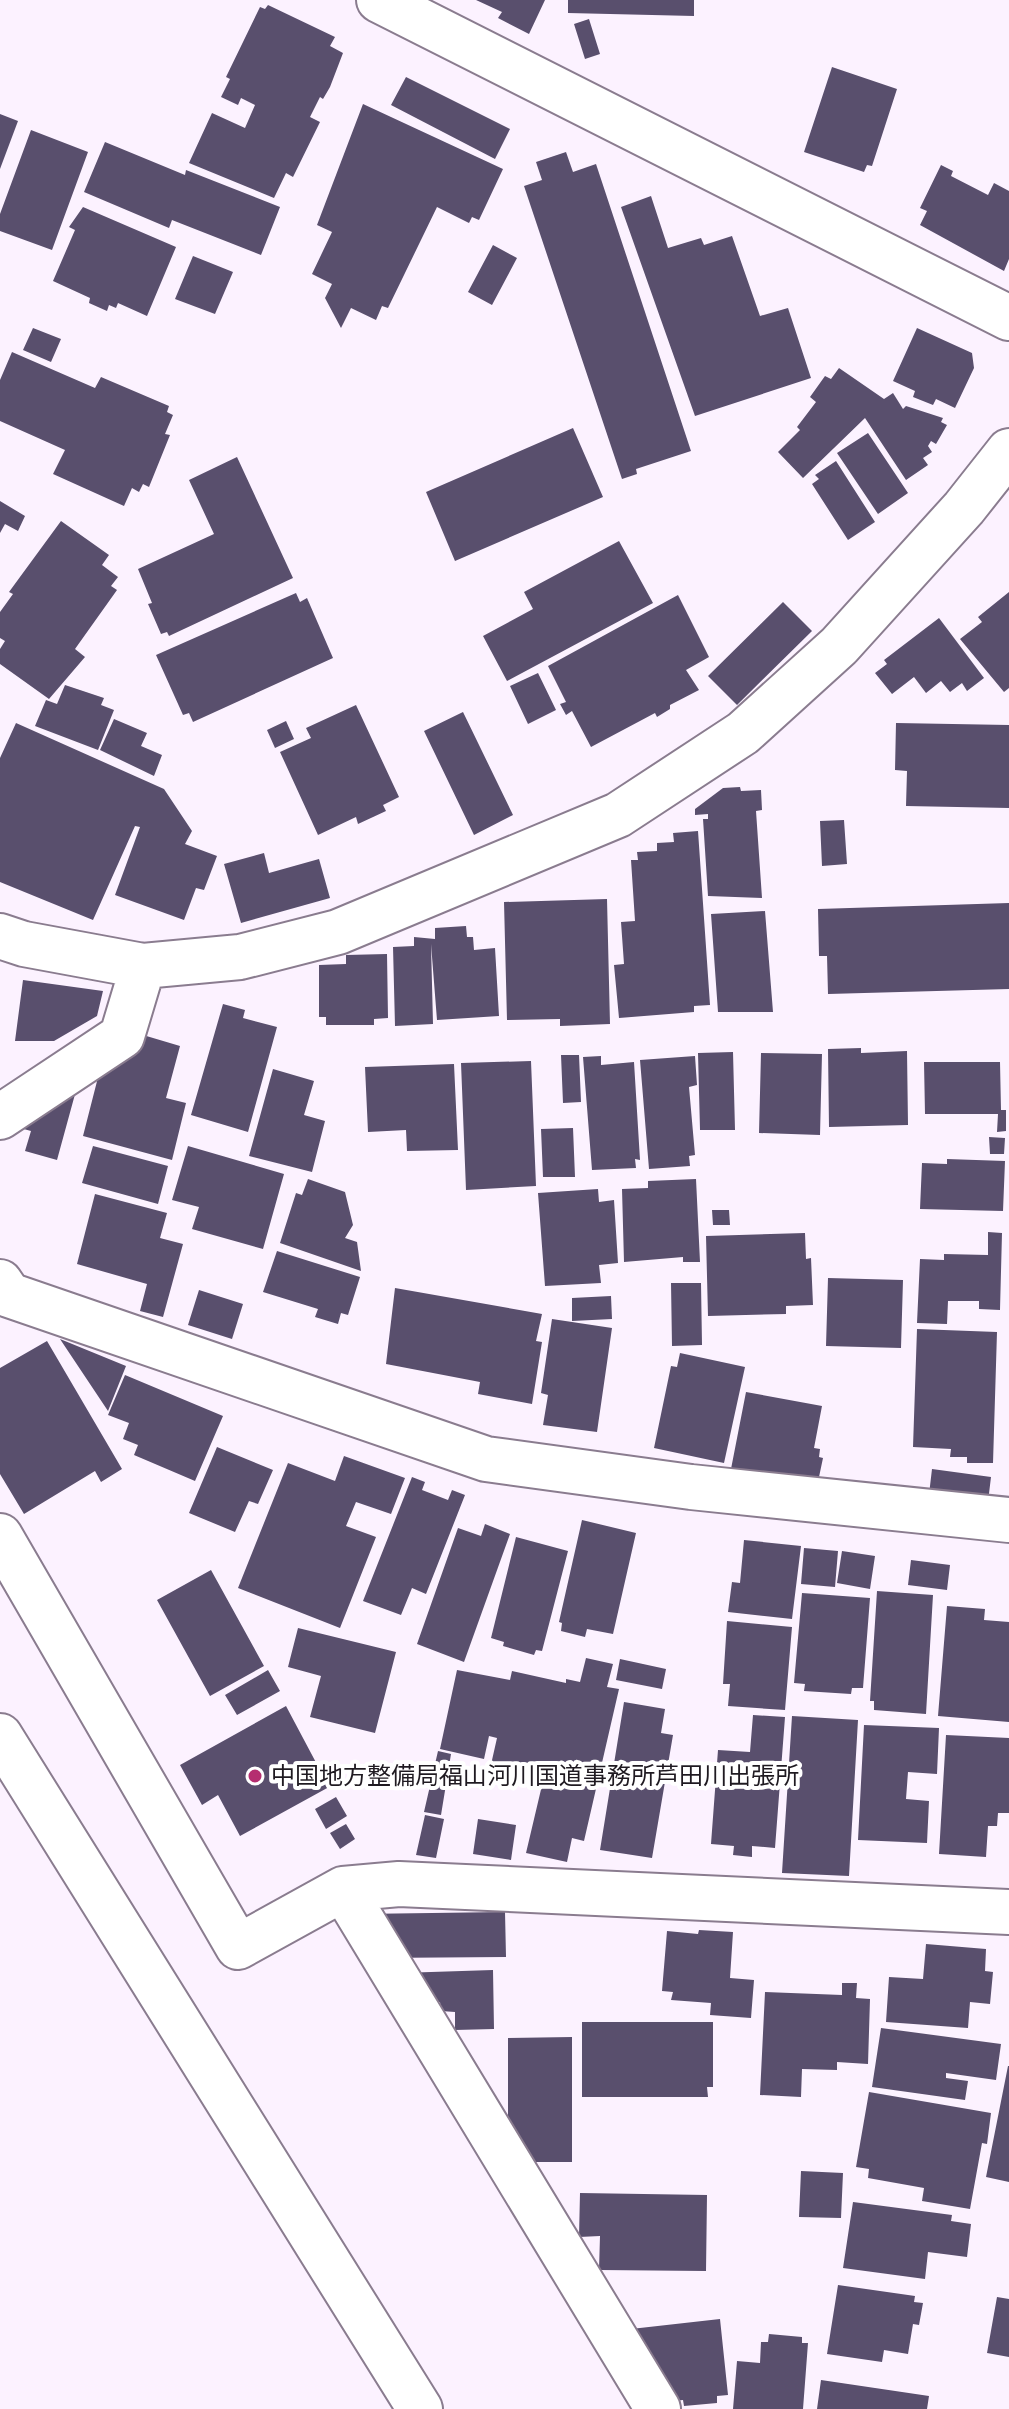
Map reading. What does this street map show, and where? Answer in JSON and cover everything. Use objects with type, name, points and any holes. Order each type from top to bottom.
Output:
[{"type":"street","points":[[379,0],[1009,318]]},
{"type":"street","points":[[0,936],[24,944],[143,966],[240,957],[338,932],[618,815],[743,733],[839,646],[964,508],[1009,451]]},
{"type":"street","points":[[0,1117],[122,1036],[143,966]]},
{"type":"street","points":[[3,1292],[486,1459],[691,1487],[1009,1520]]},
{"type":"street","points":[[0,1536],[238,1947],[343,1889],[399,1884],[1009,1912]]},
{"type":"street","points":[[0,1736],[420,2409]]},
{"type":"street","points":[[343,1889],[658,2409]]},
{"type":"building","points":[[476,0],[545,0],[529,34],[498,18],[502,12]]},
{"type":"building","points":[[568,0],[694,0],[694,16],[568,13]]},
{"type":"building","points":[[268,5],[335,37],[330,46],[343,53],[330,87],[323,99],[320,97],[310,117],[320,122],[293,177],[286,173],[274,198],[189,163],[212,113],[245,128],[255,105],[241,98],[238,105],[221,97],[230,79],[226,77],[260,7],[265,9]]},
{"type":"building","points":[[589,19],[600,54],[585,59],[574,24]]},
{"type":"building","points":[[832,67],[897,89],[872,166],[867,165],[864,172],[804,152]]},
{"type":"building","points":[[406,77],[510,129],[495,159],[391,105]]},
{"type":"building","points":[[363,104],[503,169],[479,220],[472,217],[469,223],[437,207],[388,308],[382,306],[376,320],[351,308],[341,328],[325,298],[332,284],[312,274],[332,232],[317,225]]},
{"type":"building","points":[[0,114],[18,121],[0,169]]},
{"type":"building","points":[[31,130],[88,152],[52,250],[0,231],[0,214]]},
{"type":"building","points":[[105,142],[185,175],[186,170],[280,207],[261,255],[172,220],[169,228],[84,192]]},
{"type":"building","points":[[566,152],[573,172],[596,164],[691,451],[636,469],[637,474],[622,479],[524,186],[542,180],[536,162]]},
{"type":"building","points":[[941,165],[953,171],[951,176],[988,195],[994,183],[1009,191],[1009,259],[1004,271],[920,225],[927,211],[920,208]]},
{"type":"building","points":[[651,196],[668,248],[701,238],[704,245],[732,236],[760,316],[788,308],[811,378],[695,416],[621,207]]},
{"type":"building","points":[[83,207],[176,247],[147,316],[118,303],[116,308],[109,305],[107,311],[89,303],[90,298],[53,281],[75,230],[69,227]]},
{"type":"building","points":[[493,245],[517,258],[492,305],[468,292]]},
{"type":"building","points":[[193,256],[233,272],[215,314],[175,299]]},
{"type":"building","points":[[33,328],[61,339],[51,362],[23,350]]},
{"type":"building","points":[[917,328],[972,353],[974,368],[955,408],[936,399],[933,405],[913,397],[915,391],[893,381]]},
{"type":"building","points":[[12,352],[95,388],[101,377],[169,406],[167,412],[173,415],[165,434],[170,435],[149,487],[143,484],[139,492],[132,488],[124,506],[53,474],[65,450],[0,421],[0,380]]},
{"type":"building","points":[[839,368],[884,399],[893,393],[903,409],[906,406],[943,418],[941,422],[947,425],[936,444],[931,441],[928,446],[932,452],[923,458],[928,465],[906,480],[865,418],[803,478],[778,452],[800,430],[797,427],[816,402],[810,397],[825,376],[831,379]]},
{"type":"building","points":[[573,428],[603,497],[455,561],[426,492]]},
{"type":"building","points":[[868,433],[908,493],[878,514],[837,453]]},
{"type":"building","points":[[237,457],[293,578],[169,636],[167,632],[161,634],[138,569],[214,534],[189,480]]},
{"type":"building","points":[[836,461],[875,522],[848,540],[812,484],[819,479],[815,475]]},
{"type":"building","points":[[0,501],[25,516],[18,531],[5,524],[0,533]]},
{"type":"building","points":[[61,521],[109,555],[102,565],[118,577],[111,586],[117,590],[75,649],[85,657],[49,699],[0,664],[0,649],[5,641],[0,638],[0,612],[13,594],[9,592]]},
{"type":"building","points":[[619,541],[653,603],[507,681],[483,636],[533,609],[524,592]]},
{"type":"building","points":[[1009,592],[1009,688],[1004,692],[960,639],[982,622],[978,617]]},
{"type":"building","points":[[296,593],[300,602],[307,598],[333,658],[193,722],[189,713],[183,715],[156,655]]},
{"type":"building","points":[[678,595],[709,657],[686,670],[699,690],[670,705],[670,709],[657,717],[655,713],[591,747],[572,711],[566,715],[560,704],[566,702],[548,666]]},
{"type":"building","points":[[783,602],[812,631],[737,705],[708,676]]},
{"type":"building","points":[[939,618],[984,678],[967,691],[962,683],[950,692],[941,681],[926,693],[914,677],[892,694],[875,673],[887,664],[884,660]]},
{"type":"building","points":[[538,673],[556,710],[528,724],[510,686]]},
{"type":"building","points":[[65,685],[104,698],[101,705],[114,710],[98,750],[35,726],[46,700],[57,704]]},
{"type":"building","points":[[356,705],[399,797],[383,805],[386,811],[358,824],[356,817],[318,835],[280,752],[311,738],[306,728]]},
{"type":"building","points":[[463,712],[513,815],[474,835],[424,731]]},
{"type":"building","points":[[114,719],[147,733],[141,746],[162,755],[154,776],[100,750]]},
{"type":"building","points":[[286,721],[294,739],[275,748],[267,730]]},
{"type":"building","points":[[16,723],[164,789],[192,831],[185,844],[217,856],[204,890],[196,888],[184,920],[115,895],[140,827],[135,826],[93,920],[0,882],[0,758]]},
{"type":"building","points":[[896,723],[1009,725],[1009,808],[906,806],[907,771],[895,770]]},
{"type":"building","points":[[740,787],[741,791],[761,790],[762,810],[756,811],[762,898],[708,896],[703,819],[708,819],[708,814],[695,815],[695,809],[723,788]]},
{"type":"building","points":[[844,820],[847,864],[822,866],[820,821]]},
{"type":"building","points":[[698,831],[710,1005],[694,1006],[694,1012],[619,1018],[614,965],[624,964],[621,922],[635,921],[631,860],[638,860],[637,852],[657,851],[657,843],[674,842],[673,833]]},
{"type":"building","points":[[264,853],[269,873],[319,859],[330,898],[241,923],[224,864]]},
{"type":"building","points":[[607,899],[610,1024],[560,1026],[560,1019],[507,1020],[504,902]]},
{"type":"building","points":[[1009,903],[1009,989],[828,994],[827,956],[819,956],[818,909]]},
{"type":"building","points":[[765,911],[773,1012],[718,1012],[711,914]]},
{"type":"building","points":[[466,926],[467,937],[473,937],[474,950],[495,948],[499,1016],[437,1020],[431,944],[433,1024],[395,1026],[393,947],[414,946],[414,937],[435,939],[435,928]]},
{"type":"building","points":[[387,954],[388,1018],[374,1019],[374,1025],[326,1025],[326,1017],[319,1017],[319,965],[346,964],[346,955]]},
{"type":"building","points":[[23,980],[103,991],[97,1016],[54,1041],[15,1041]]},
{"type":"building","points":[[223,1004],[245,1010],[243,1018],[277,1027],[248,1132],[191,1115]]},
{"type":"building","points":[[143,1035],[180,1046],[166,1098],[186,1103],[172,1160],[83,1136],[105,1050],[119,1047],[138,1052]]},
{"type":"building","points":[[861,1048],[861,1053],[907,1051],[908,1125],[829,1127],[828,1049]]},
{"type":"building","points":[[733,1052],[735,1130],[700,1130],[698,1053]]},
{"type":"building","points":[[761,1053],[822,1054],[820,1135],[759,1133]]},
{"type":"building","points":[[561,1055],[579,1055],[581,1102],[563,1103]]},
{"type":"building","points":[[601,1056],[601,1065],[634,1062],[640,1160],[635,1159],[636,1168],[592,1170],[583,1057]]},
{"type":"building","points":[[695,1056],[697,1085],[689,1087],[695,1155],[689,1156],[690,1166],[649,1169],[640,1060]]},
{"type":"building","points":[[531,1061],[536,1186],[466,1190],[461,1063]]},
{"type":"building","points":[[924,1062],[1000,1062],[1001,1110],[1006,1110],[1006,1131],[997,1132],[998,1114],[925,1114]]},
{"type":"building","points":[[454,1064],[458,1150],[407,1151],[406,1130],[368,1132],[365,1067]]},
{"type":"building","points":[[273,1069],[314,1081],[304,1115],[325,1121],[312,1172],[249,1156]]},
{"type":"building","points":[[80,1076],[57,1160],[25,1151],[31,1131],[20,1128]]},
{"type":"building","points":[[573,1128],[575,1177],[543,1177],[541,1129]]},
{"type":"building","points":[[989,1137],[1005,1138],[1004,1154],[990,1154]]},
{"type":"building","points":[[93,1146],[168,1166],[158,1204],[82,1183]]},
{"type":"building","points":[[188,1146],[284,1174],[263,1249],[192,1229],[199,1207],[172,1200]]},
{"type":"building","points":[[947,1159],[1005,1161],[1003,1211],[920,1209],[922,1163],[947,1164]]},
{"type":"building","points":[[308,1179],[345,1192],[353,1225],[345,1238],[357,1242],[361,1271],[280,1243],[296,1193],[302,1195]]},
{"type":"building","points":[[696,1179],[700,1262],[683,1262],[683,1257],[624,1262],[622,1189],[648,1188],[648,1181]]},
{"type":"building","points":[[598,1189],[599,1202],[614,1200],[618,1263],[599,1265],[601,1283],[545,1286],[538,1193]]},
{"type":"building","points":[[95,1194],[167,1213],[160,1238],[183,1244],[163,1317],[140,1311],[147,1284],[77,1264]]},
{"type":"building","points":[[712,1210],[729,1210],[730,1225],[713,1225]]},
{"type":"building","points":[[988,1232],[1002,1233],[1000,1310],[979,1309],[979,1301],[948,1301],[947,1324],[917,1323],[920,1259],[944,1260],[944,1254],[988,1255]]},
{"type":"building","points":[[805,1233],[806,1259],[811,1258],[813,1305],[786,1306],[786,1314],[708,1316],[706,1236]]},
{"type":"building","points":[[277,1251],[360,1277],[348,1315],[341,1313],[338,1324],[315,1317],[318,1309],[263,1292]]},
{"type":"building","points":[[828,1278],[903,1280],[901,1348],[826,1346]]},
{"type":"building","points":[[671,1283],[701,1283],[702,1345],[672,1346]]},
{"type":"building","points":[[395,1288],[542,1314],[536,1341],[542,1342],[532,1404],[478,1394],[480,1382],[386,1364]]},
{"type":"building","points":[[199,1290],[243,1304],[232,1339],[188,1325]]},
{"type":"building","points":[[611,1296],[612,1319],[572,1321],[572,1298]]},
{"type":"building","points":[[552,1319],[612,1328],[597,1432],[543,1425],[548,1395],[541,1393]]},
{"type":"building","points":[[917,1329],[997,1332],[993,1463],[967,1463],[967,1457],[950,1457],[951,1449],[913,1447]]},
{"type":"building","points":[[60,1339],[126,1366],[108,1411]]},
{"type":"building","points":[[47,1341],[122,1469],[101,1482],[95,1471],[24,1514],[0,1474],[0,1368]]},
{"type":"building","points":[[680,1353],[745,1367],[724,1463],[654,1448],[671,1366],[677,1367]]},
{"type":"building","points":[[125,1375],[223,1416],[195,1481],[134,1455],[138,1445],[123,1439],[129,1423],[108,1415]]},
{"type":"building","points":[[746,1392],[822,1406],[814,1448],[820,1449],[819,1457],[823,1458],[819,1477],[812,1476],[810,1485],[731,1469]]},
{"type":"building","points":[[217,1447],[273,1470],[258,1504],[249,1501],[235,1532],[189,1513]]},
{"type":"building","points":[[344,1456],[405,1478],[391,1514],[356,1502],[346,1526],[376,1537],[340,1628],[238,1588],[288,1463],[335,1481]]},
{"type":"building","points":[[932,1469],[991,1477],[987,1510],[928,1503]]},
{"type":"building","points":[[412,1477],[425,1482],[422,1490],[448,1500],[452,1490],[465,1495],[426,1594],[412,1588],[401,1615],[363,1601]]},
{"type":"building","points":[[582,1520],[636,1533],[613,1634],[587,1629],[585,1637],[561,1631],[562,1623],[559,1622]]},
{"type":"building","points":[[485,1524],[510,1534],[464,1662],[417,1644],[458,1528],[481,1536]]},
{"type":"building","points":[[516,1537],[568,1551],[542,1651],[536,1650],[534,1655],[503,1646],[504,1642],[491,1638]]},
{"type":"building","points":[[744,1540],[801,1546],[792,1619],[728,1612],[732,1582],[740,1583]]},
{"type":"building","points":[[804,1548],[838,1551],[835,1587],[801,1584]]},
{"type":"building","points":[[842,1551],[875,1556],[870,1589],[837,1583]]},
{"type":"building","points":[[911,1560],[950,1565],[947,1590],[908,1585]]},
{"type":"building","points":[[211,1570],[264,1666],[210,1696],[157,1600]]},
{"type":"building","points":[[877,1591],[933,1595],[926,1714],[874,1710],[874,1701],[870,1701]]},
{"type":"building","points":[[802,1593],[870,1598],[863,1688],[852,1688],[851,1694],[804,1691],[805,1684],[794,1683]]},
{"type":"building","points":[[947,1606],[985,1609],[984,1620],[1009,1622],[1009,1722],[938,1716]]},
{"type":"building","points":[[727,1621],[792,1627],[785,1710],[728,1706],[730,1684],[723,1684]]},
{"type":"building","points":[[298,1628],[396,1652],[375,1733],[310,1717],[321,1676],[288,1667]]},
{"type":"building","points":[[586,1658],[613,1664],[607,1687],[619,1689],[584,1841],[572,1838],[567,1862],[526,1853],[543,1781],[490,1769],[497,1738],[489,1736],[484,1759],[440,1749],[457,1670],[510,1680],[512,1671],[566,1683],[566,1679],[580,1682]]},
{"type":"building","points":[[620,1659],[666,1669],[662,1689],[616,1680]]},
{"type":"building","points":[[268,1670],[280,1691],[237,1715],[225,1695]]},
{"type":"building","points":[[624,1702],[665,1709],[661,1733],[673,1735],[652,1858],[600,1850]]},
{"type":"building","name":"中国地方整備局福山河川国道事務所芦田川出張所","points":[[286,1706],[329,1787],[240,1836],[218,1795],[202,1805],[180,1765]]},
{"type":"building","points":[[753,1715],[785,1717],[775,1848],[752,1846],[752,1857],[733,1855],[734,1846],[711,1844],[718,1750],[750,1752]]},
{"type":"building","points":[[792,1716],[858,1720],[849,1876],[782,1873]]},
{"type":"building","points":[[864,1725],[939,1728],[937,1774],[908,1772],[906,1799],[929,1801],[927,1843],[858,1840]]},
{"type":"building","points":[[946,1735],[1009,1738],[1009,1813],[998,1813],[997,1826],[988,1826],[986,1857],[939,1854]]},
{"type":"building","points":[[438,1751],[451,1754],[441,1815],[424,1812]]},
{"type":"building","points":[[336,1797],[347,1816],[326,1829],[315,1809]]},
{"type":"building","points":[[425,1815],[444,1819],[436,1858],[416,1855]]},
{"type":"building","points":[[478,1819],[516,1825],[511,1860],[473,1854]]},
{"type":"building","points":[[346,1824],[355,1839],[340,1849],[330,1833]]},
{"type":"building","points":[[505,1912],[506,1957],[375,1958],[359,1914]]},
{"type":"building","points":[[699,1930],[733,1932],[730,1978],[754,1980],[751,2018],[710,2015],[711,2003],[671,2000],[673,1992],[662,1991],[667,1931],[698,1934]]},
{"type":"building","points":[[926,1944],[986,1949],[985,1971],[993,1972],[990,2004],[970,2002],[968,2028],[886,2022],[889,1977],[923,1979]]},
{"type":"building","points":[[493,1970],[494,2029],[455,2030],[455,2012],[441,2011],[440,2002],[401,2003],[400,1973]]},
{"type":"building","points":[[842,1983],[857,1983],[856,1998],[870,1999],[868,2064],[837,2062],[837,2070],[802,2069],[801,2097],[760,2095],[765,1992],[842,1995]]},
{"type":"building","points":[[582,2022],[713,2022],[713,2087],[707,2087],[708,2097],[582,2097]]},
{"type":"building","points":[[881,2028],[1001,2044],[996,2080],[946,2073],[946,2078],[968,2081],[965,2100],[872,2087]]},
{"type":"building","points":[[572,2037],[572,2162],[508,2162],[508,2038]]},
{"type":"building","points":[[1009,2066],[1009,2182],[986,2177]]},
{"type":"building","points":[[869,2092],[991,2113],[987,2144],[982,2143],[970,2209],[922,2201],[924,2188],[868,2178],[869,2169],[856,2167]]},
{"type":"building","points":[[801,2171],[843,2173],[841,2218],[799,2217]]},
{"type":"building","points":[[580,2193],[707,2195],[706,2271],[599,2270],[600,2236],[579,2237]]},
{"type":"building","points":[[853,2202],[952,2215],[951,2221],[971,2224],[967,2257],[928,2252],[925,2279],[843,2268]]},
{"type":"building","points":[[838,2285],[915,2296],[914,2302],[923,2303],[919,2325],[913,2324],[908,2354],[884,2350],[882,2362],[827,2354]]},
{"type":"building","points":[[997,2297],[1009,2299],[1009,2357],[987,2353]]},
{"type":"building","points":[[720,2319],[728,2395],[717,2396],[717,2403],[684,2406],[683,2400],[653,2403],[631,2329]]},
{"type":"building","points":[[769,2334],[802,2337],[802,2343],[808,2343],[803,2409],[733,2409],[737,2361],[760,2363],[761,2342],[768,2342]]},
{"type":"building","points":[[821,2380],[929,2396],[927,2409],[817,2409]]},
{"type":"place","name":"中国地方整備局福山河川国道事務所芦田川出張所","points":[[255,1776]]}]
